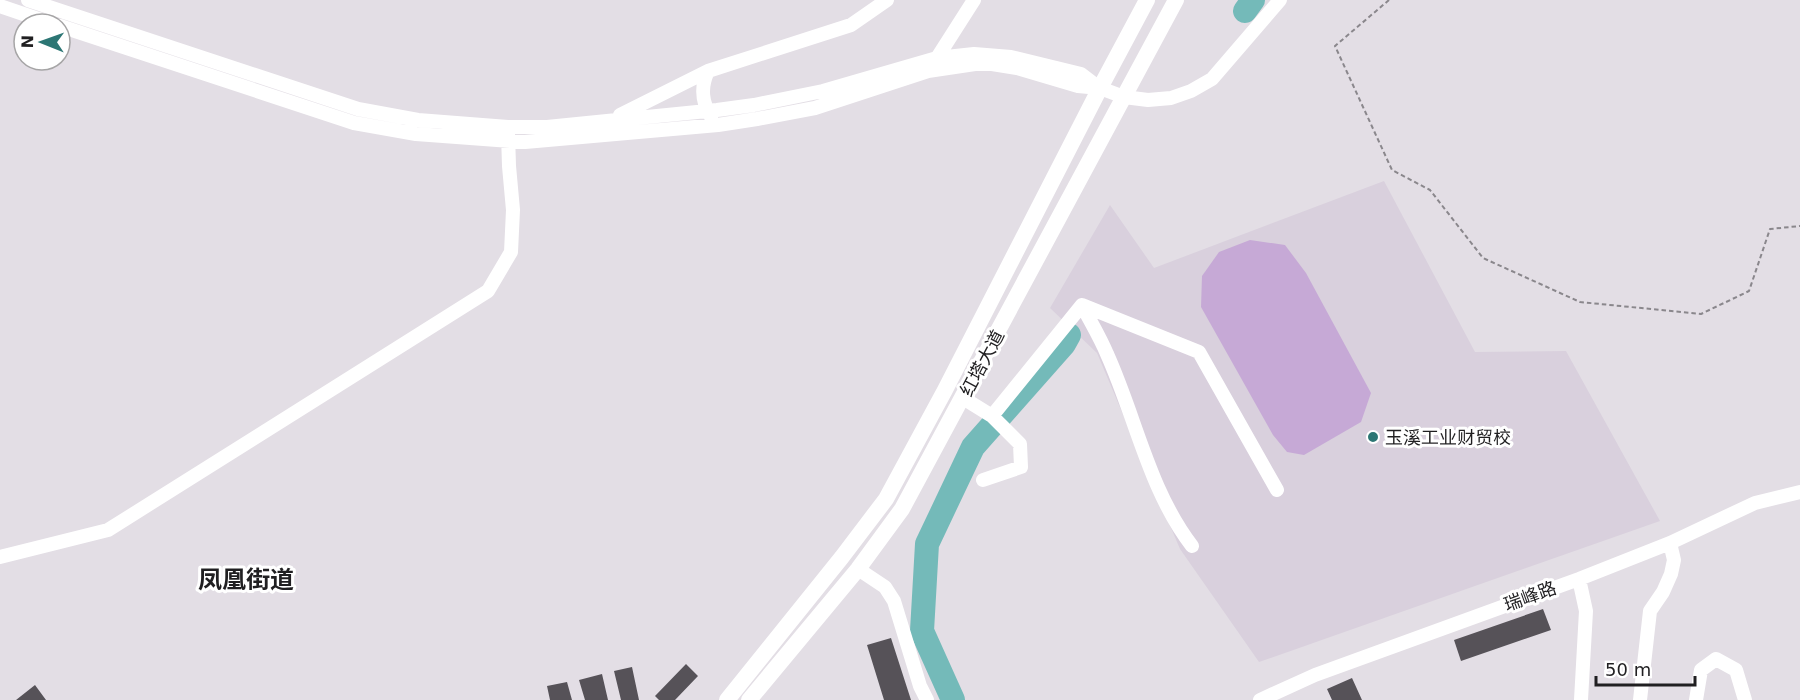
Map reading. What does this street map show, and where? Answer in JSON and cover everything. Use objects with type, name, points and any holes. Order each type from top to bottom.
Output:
[{"type":"main road","name":"红塔大道","points":[[727,700],[842,557],[886,498],[945,390],[1147,0]]},
{"type":"main road","name":"红塔大道","points":[[749,700],[858,569],[902,509],[1176,0]]},
{"type":"street","points":[[28,0],[358,109],[558,140],[718,125],[815,108],[937,64],[974,0]]},
{"type":"street","points":[[613,119],[708,71],[850,25],[887,0]]},
{"type":"street","points":[[72,30],[354,123],[416,134],[508,134],[613,119],[754,105],[984,54],[1011,57],[1082,75],[1100,88],[1124,97],[1148,100],[1171,98],[1191,91],[1212,79],[1280,0]]},
{"type":"street","points":[[0,6],[18,12]]},
{"type":"street","points":[[708,71],[704,79],[703,95],[707,111],[718,125]]},
{"type":"street","points":[[0,557],[108,530],[488,291],[511,252],[513,210],[508,134]]},
{"type":"street","points":[[993,417],[1082,305]]},
{"type":"street","points":[[1082,305],[1199,352],[1277,490]]},
{"type":"street","points":[[1082,305],[1107,354],[1142,448],[1172,516],[1192,546]]},
{"type":"street","points":[[963,398],[993,417],[1020,444],[1021,467],[983,480]]},
{"type":"street","name":"瑞峰路","points":[[1260,700],[1315,675],[1579,579],[1670,543],[1755,503],[1800,492]]},
{"type":"street","points":[[1640,700],[1650,611],[1663,592],[1674,560],[1670,543]]},
{"type":"street","points":[[858,569],[885,587],[894,601],[927,700]]},
{"type":"street","points":[[1579,579],[1586,611],[1581,700]]},
{"type":"street","points":[[1696,700],[1701,670],[1716,659],[1736,670],[1745,700]]},
{"type":"path","points":[[1389,0],[1335,46],[1392,170],[1430,190],[1483,258],[1580,302],[1701,314],[1749,291],[1770,229],[1800,226]]},
{"type":"shaded area","name":"玉溪工业财贸校","points":[[1384,181],[1475,352],[1566,351],[1660,521],[1259,662],[1180,549],[1097,353],[1050,308],[1110,205],[1154,268]]},
{"type":"shaded area","points":[[1250,240],[1285,245],[1306,273],[1371,393],[1361,422],[1304,455],[1287,452],[1273,435],[1201,307],[1202,276],[1219,252]]},
{"type":"building","points":[[1543,609],[1551,630],[1461,661],[1454,640]]},
{"type":"building","points":[[891,638],[911,700],[884,700],[867,645]]},
{"type":"building","points":[[686,664],[698,676],[675,700],[659,700],[655,696]]},
{"type":"building","points":[[632,667],[639,700],[621,700],[614,671]]},
{"type":"building","points":[[602,674],[608,700],[585,700],[579,680]]},
{"type":"building","points":[[1352,678],[1362,700],[1332,700],[1327,689]]},
{"type":"building","points":[[567,682],[572,700],[550,700],[547,686]]},
{"type":"building","points":[[35,685],[46,700],[16,700]]},
{"type":"waterway","points":[[1245,11],[1253,0]]},
{"type":"waterway","points":[[953,700],[922,631],[927,544],[973,447],[1064,344],[1069,335]]},
{"type":"place","name":"玉溪工业财贸校","points":[[1373,437]]},
{"type":"district","name":"凤凰街道","points":[[246,580]]}]
